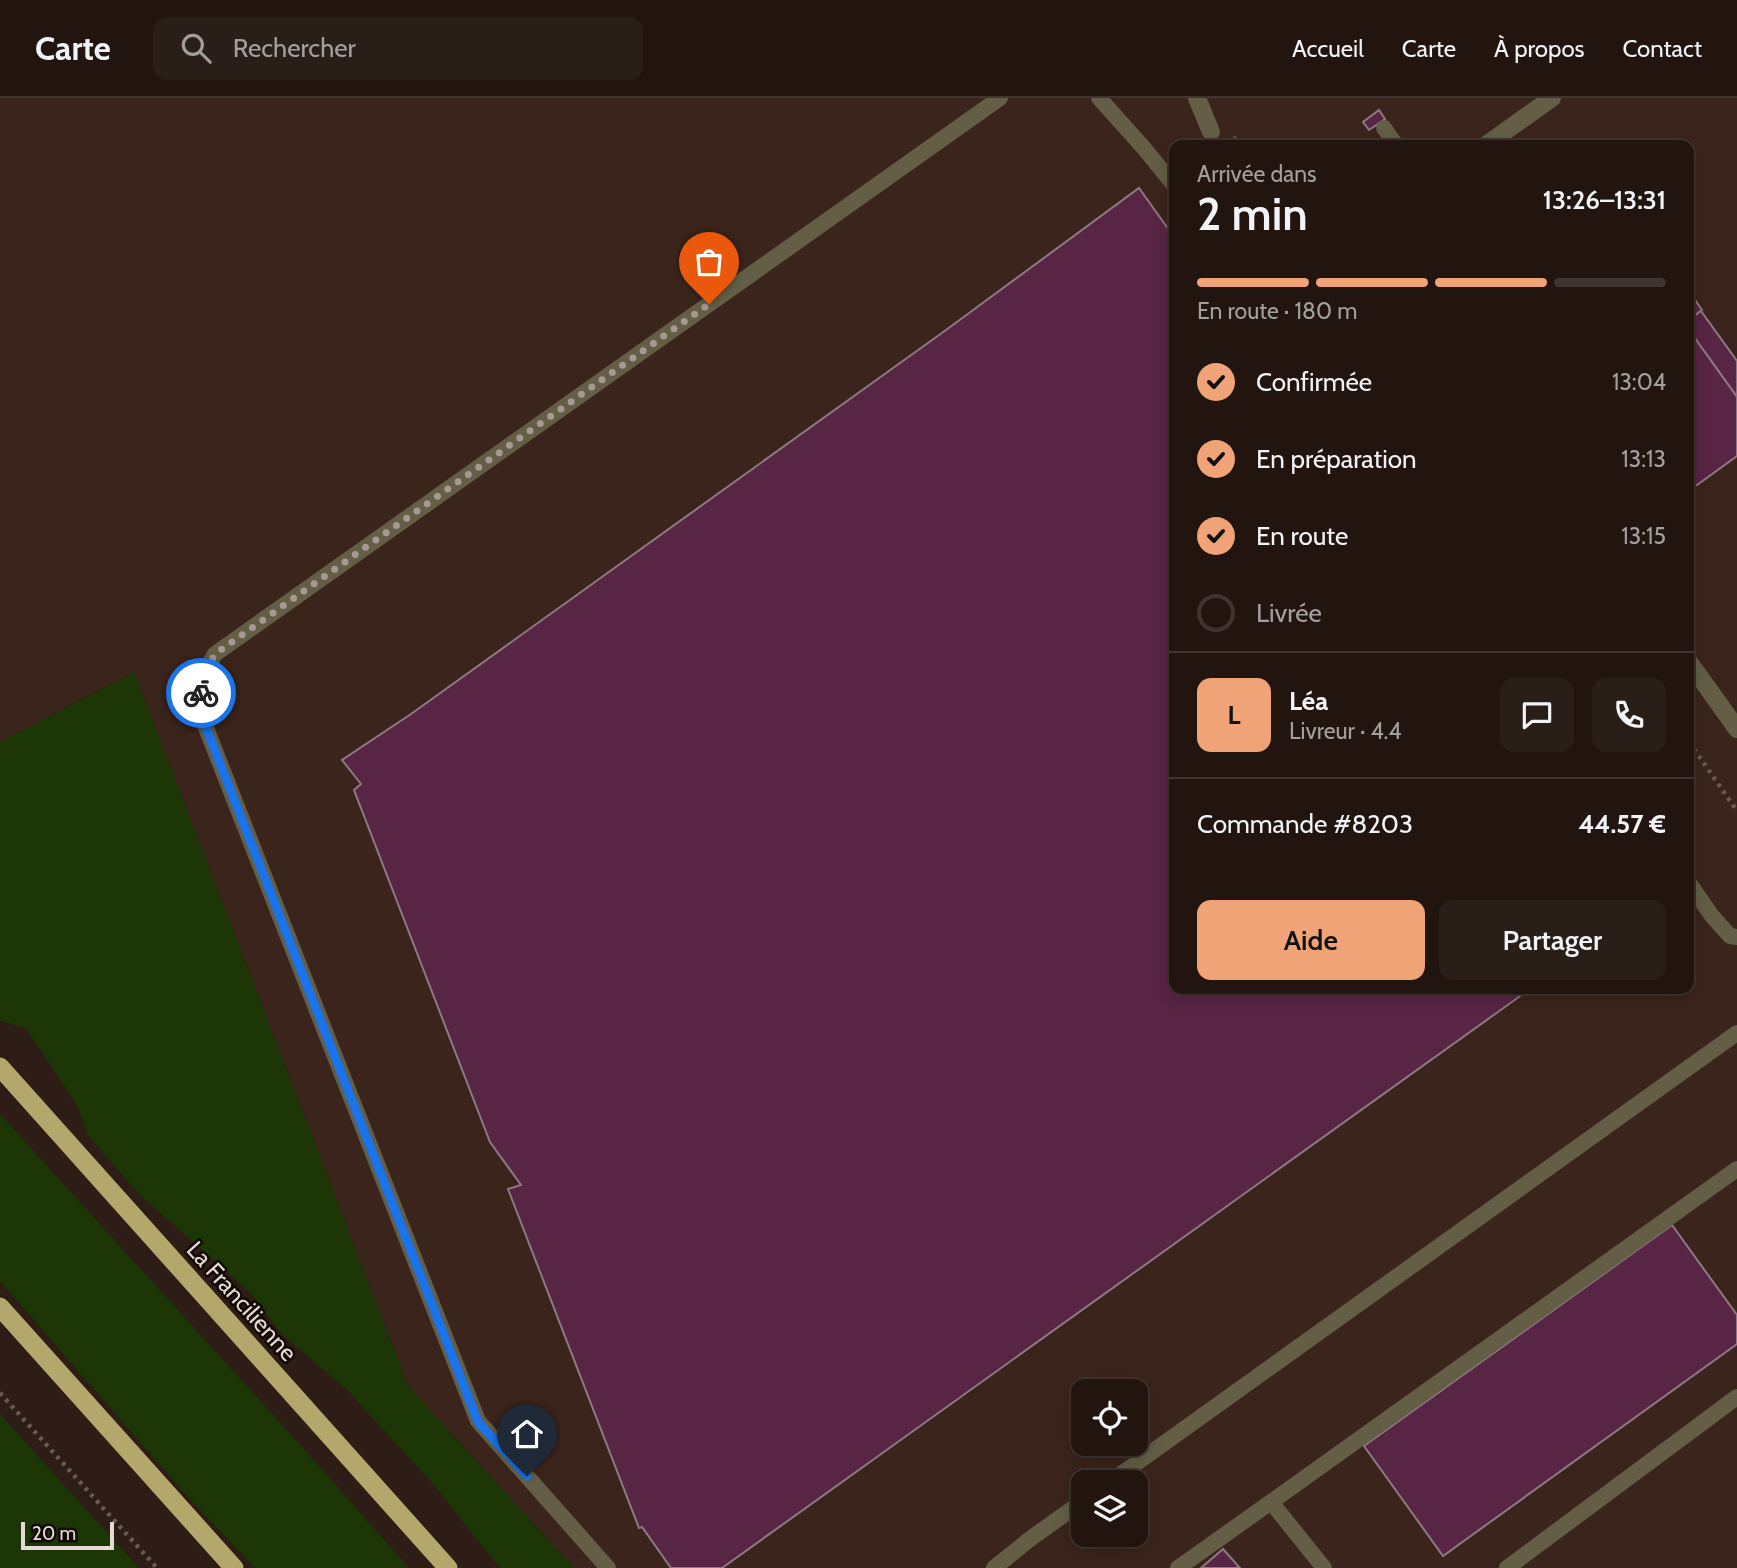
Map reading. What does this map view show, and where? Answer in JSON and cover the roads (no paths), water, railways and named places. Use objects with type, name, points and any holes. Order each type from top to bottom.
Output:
[{"type":"highway","name":"La Francilienne","points":[[0,1067],[448,1568]]},
{"type":"highway","points":[[0,1307],[234,1568]]},
{"type":"street","points":[[1198,98],[1211,132]]},
{"type":"street","points":[[1493,140],[1552,98]]},
{"type":"street","points":[[1694,669],[1737,729]]},
{"type":"lane","points":[[608,1568],[478,1422],[199,710],[203,675],[215,654],[1000,98]]},
{"type":"lane","points":[[1099,98],[1169,180]]},
{"type":"lane","points":[[1384,128],[1392,140]]},
{"type":"lane","points":[[1694,890],[1730,936],[1737,937]]},
{"type":"lane","points":[[1127,1470],[1737,1033]]},
{"type":"lane","points":[[1178,1568],[1737,1170]]},
{"type":"lane","points":[[1507,1568],[1737,1397]]},
{"type":"lane","points":[[1271,1502],[1324,1568]]},
{"type":"lane","points":[[994,1568],[1071,1510]]}]
